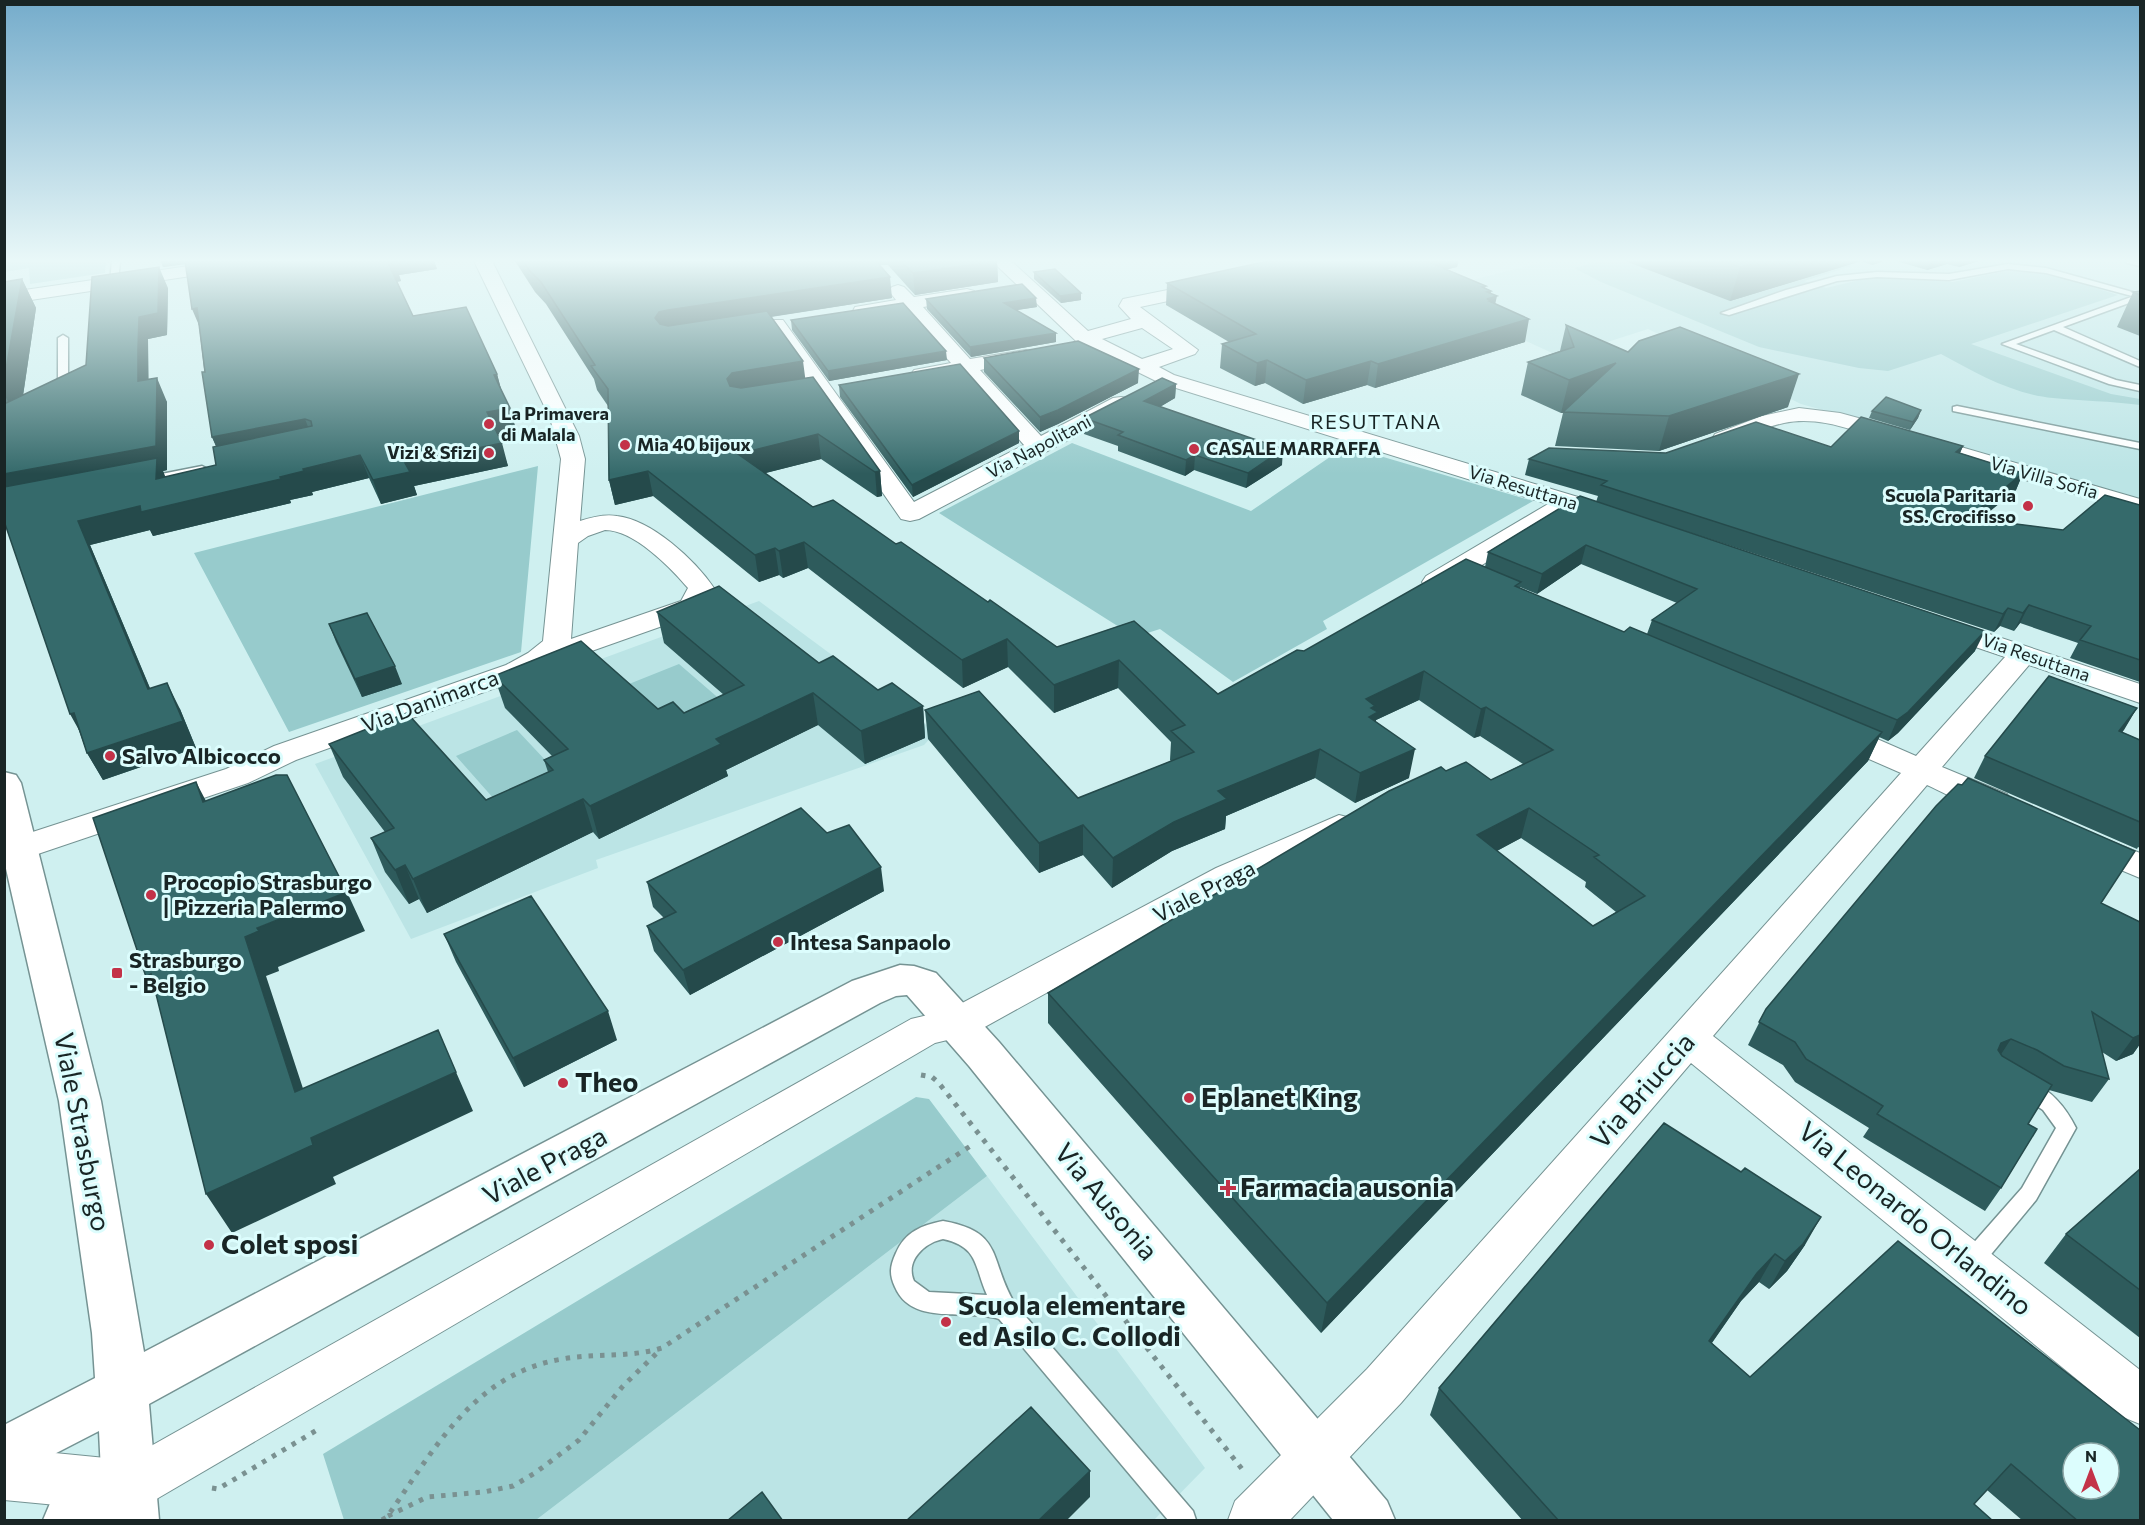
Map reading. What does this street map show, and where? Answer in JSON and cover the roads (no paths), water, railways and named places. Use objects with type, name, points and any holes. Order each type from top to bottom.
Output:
[{"type":"street","points":[[519,332],[561,417],[573,459],[556,642],[560,647],[576,648],[673,614],[692,606],[701,588],[696,580],[677,563],[630,526],[617,523],[592,526],[573,533],[566,541]]},
{"type":"street","points":[[782,332],[823,390]]},
{"type":"street","points":[[934,332],[1038,447]]},
{"type":"street","name":"Via Resuttana","points":[[1073,332],[1083,343],[1167,379],[1499,480],[1631,523]]},
{"type":"street","points":[[1083,343],[1114,332]]},
{"type":"street","points":[[1139,367],[1188,350],[1162,332]]},
{"type":"street","points":[[906,376],[1047,352]]},
{"type":"street","name":"Via Napolitani","points":[[823,390],[910,514],[1167,379]]},
{"type":"street","points":[[801,394],[847,386]]},
{"type":"street","points":[[1704,446],[1781,417],[1806,415],[1838,419],[1916,442]]},
{"type":"street","name":"Via Villa Sofia","points":[[1938,448],[2140,506]]},
{"type":"street","points":[[1499,480],[1521,465]]},
{"type":"street","points":[[1413,594],[1569,502]]},
{"type":"street","points":[[1455,571],[1488,585]]},
{"type":"street","name":"Via Resuttana","points":[[1923,620],[2140,694]]},
{"type":"street","name":"Via Danimarca","points":[[10,815],[237,776],[285,753],[516,671],[550,652],[556,642]]},
{"type":"street","name":"Via Briuccia","points":[[1262,1512],[1384,1386],[2024,653]]},
{"type":"street","points":[[1813,723],[2025,815]]},
{"type":"street","name":"Viale Praga","points":[[131,1503],[914,1036],[925,1030],[958,1023],[1228,877],[1370,811]]},
{"type":"street","name":"Viale Strasburgo","points":[[10,815],[80,1101],[112,1300],[131,1503]]},
{"type":"street","points":[[2067,834],[2140,866]]},
{"type":"street","name":"Viale Praga","points":[[4,1454],[885,983],[899,979],[911,979],[922,983],[958,1023]]},
{"type":"street","name":"Via Ausonia","points":[[958,1023],[1368,1521]]},
{"type":"street","name":"Via Leonardo Orlandino","points":[[1689,1039],[2140,1400]]},
{"type":"street","points":[[4,1474],[131,1503]]},
{"type":"street","points":[[70,1521],[131,1503]]},
{"type":"lane","points":[[2040,332],[2007,344],[2113,381],[2140,388]]},
{"type":"lane","points":[[2066,332],[2140,364]]},
{"type":"lane","points":[[43,396],[63,388],[63,338]]},
{"type":"lane","points":[[1957,409],[2140,446]]},
{"type":"lane","points":[[130,483],[210,468]]},
{"type":"lane","points":[[1970,1263],[2029,1194],[2066,1128],[2057,1111],[2042,1096],[2005,1077]]},
{"type":"lane","points":[[1007,1311],[992,1304],[934,1304],[916,1297],[906,1289],[902,1278],[901,1268],[909,1245],[920,1236],[936,1230],[952,1230],[977,1243],[983,1253],[992,1283],[1007,1311],[1184,1521]]},
{"type":"place","name":"La Primavera di Malala","points":[[489,424]]},
{"type":"place","name":"Mia 40 bijoux","points":[[625,445]]},
{"type":"place","name":"CASALE MARRAFFA","points":[[1194,449]]},
{"type":"place","name":"Vizi & Sfizi","points":[[489,453]]},
{"type":"place","name":"Scuola Paritaria SS. Crocifisso","points":[[2028,506]]},
{"type":"place","name":"Salvo Albicocco","points":[[110,756]]},
{"type":"place","name":"Procopio Strasburgo | Pizzeria Palermo","points":[[151,895]]},
{"type":"place","name":"Intesa Sanpaolo","points":[[778,942]]},
{"type":"place","name":"Strasburgo - Belgio","points":[[117,973]]},
{"type":"place","name":"Theo","points":[[563,1083]]},
{"type":"place","name":"Eplanet King","points":[[1189,1098]]},
{"type":"place","name":"Farmacia ausonia","points":[[1228,1188]]},
{"type":"place","name":"Colet sposi","points":[[209,1245]]},
{"type":"place","name":"Scuola elementare ed Asilo C. Collodi","points":[[946,1322]]},
{"type":"district","name":"RESUTTANA","points":[[1376,422]]}]
